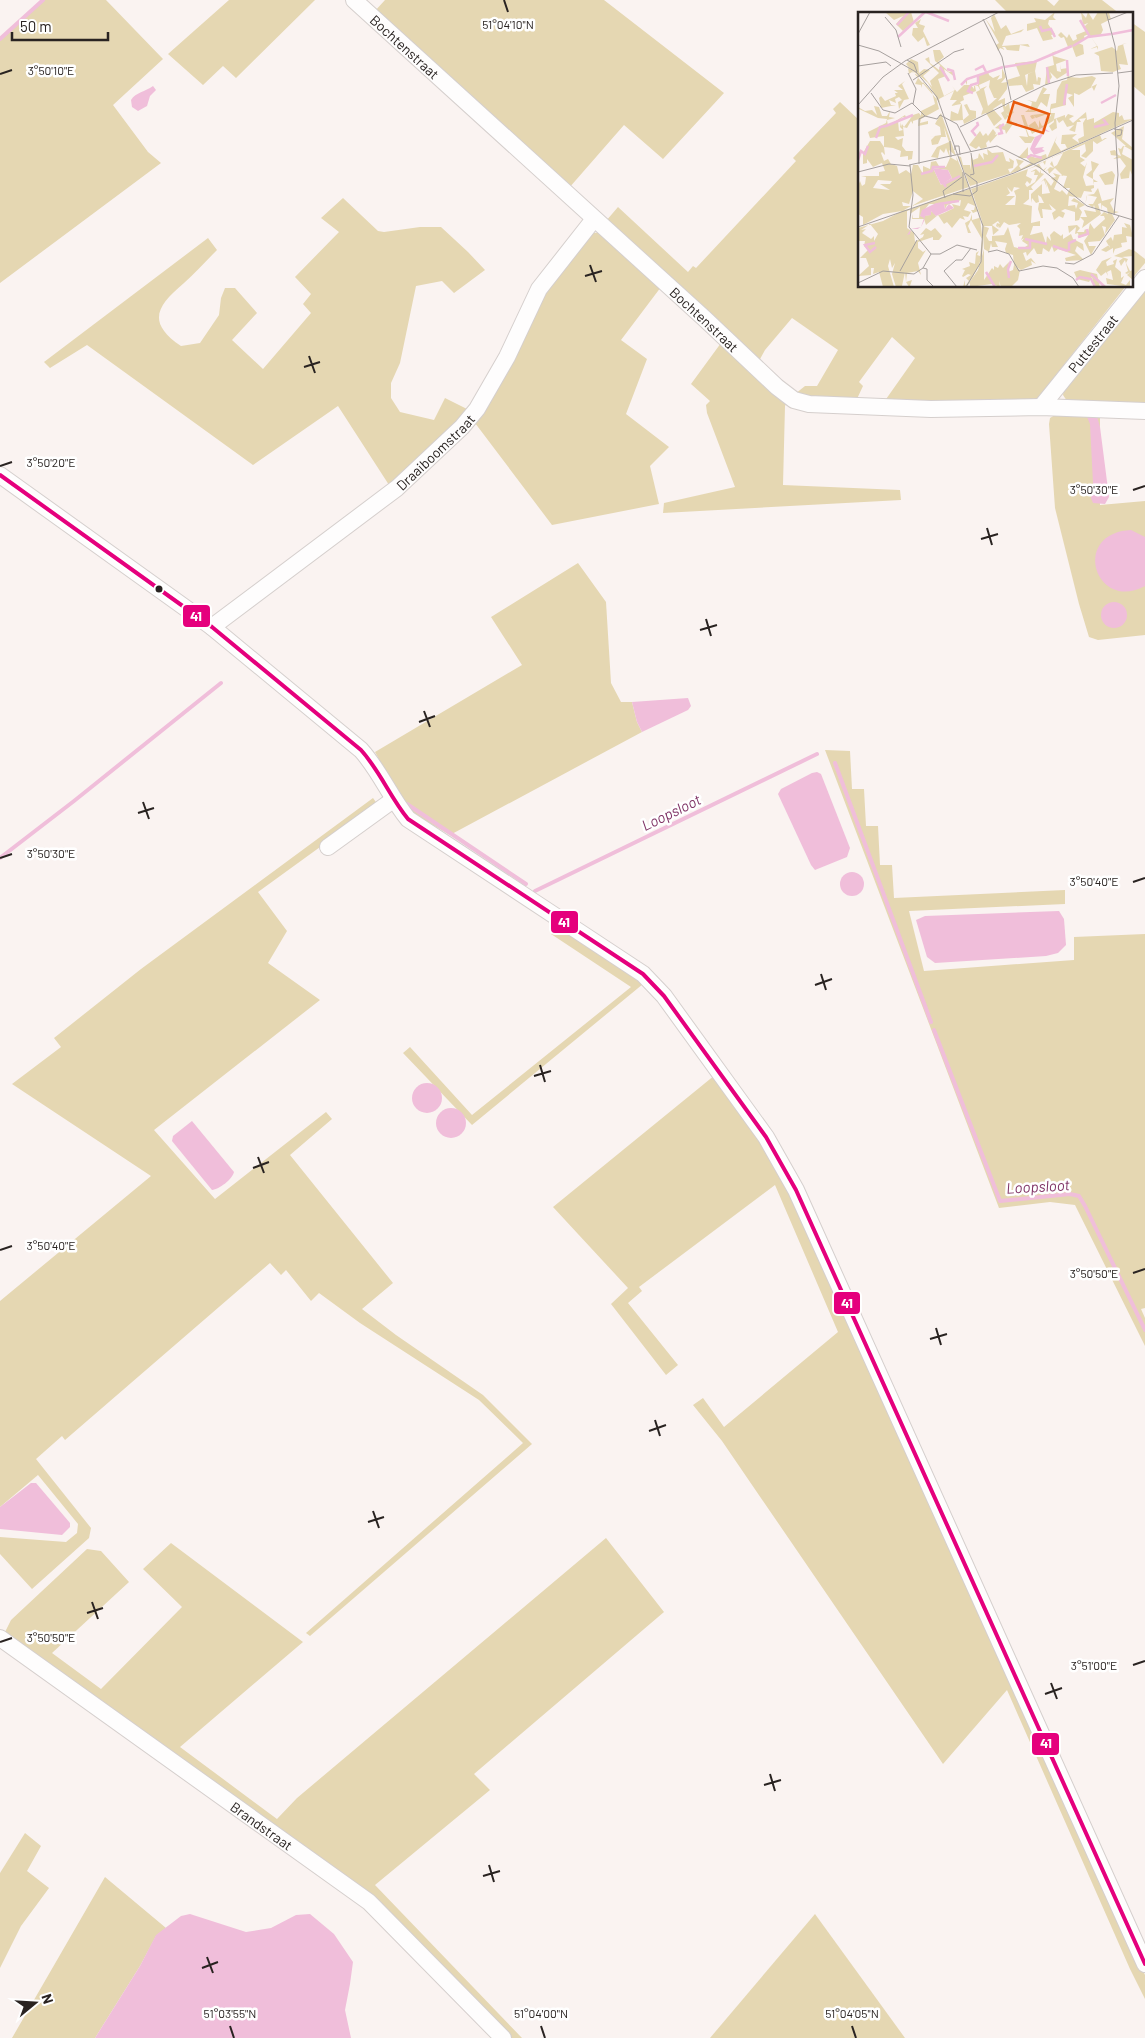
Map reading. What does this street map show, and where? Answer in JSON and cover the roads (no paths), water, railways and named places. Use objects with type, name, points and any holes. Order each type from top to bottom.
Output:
[{"type":"street","name":"Bochtenstraat","points":[[354,0],[777,387],[801,402],[932,409],[1040,407],[1145,411]]},
{"type":"street","name":"Draaiboomstraat","points":[[212,627],[397,488],[462,427],[477,409],[506,357],[539,289],[594,219]]},
{"type":"street","name":"Puttestraat","points":[[1040,407],[1145,278]]},
{"type":"street","points":[[0,475],[212,627],[361,750],[380,774],[393,800],[408,819],[643,974],[664,996],[766,1137],[800,1198],[1145,1964]]},
{"type":"street","points":[[328,847],[393,800]]},
{"type":"street","name":"Brandstraat","points":[[0,1638],[369,1902],[503,2038]]},
{"type":"waterway","points":[[0,39],[43,0]]},
{"type":"waterway","points":[[0,858],[221,683]]},
{"type":"waterway","name":"Loopsloot","points":[[535,891],[817,754]]},
{"type":"waterway","name":"Loopsloot","points":[[835,763],[931,1022]]},
{"type":"waterway","name":"Loopsloot","points":[[407,804],[526,884]]},
{"type":"waterway","name":"Loopsloot","points":[[934,1030],[1000,1201],[1070,1194],[1079,1196],[1145,1330]]}]
